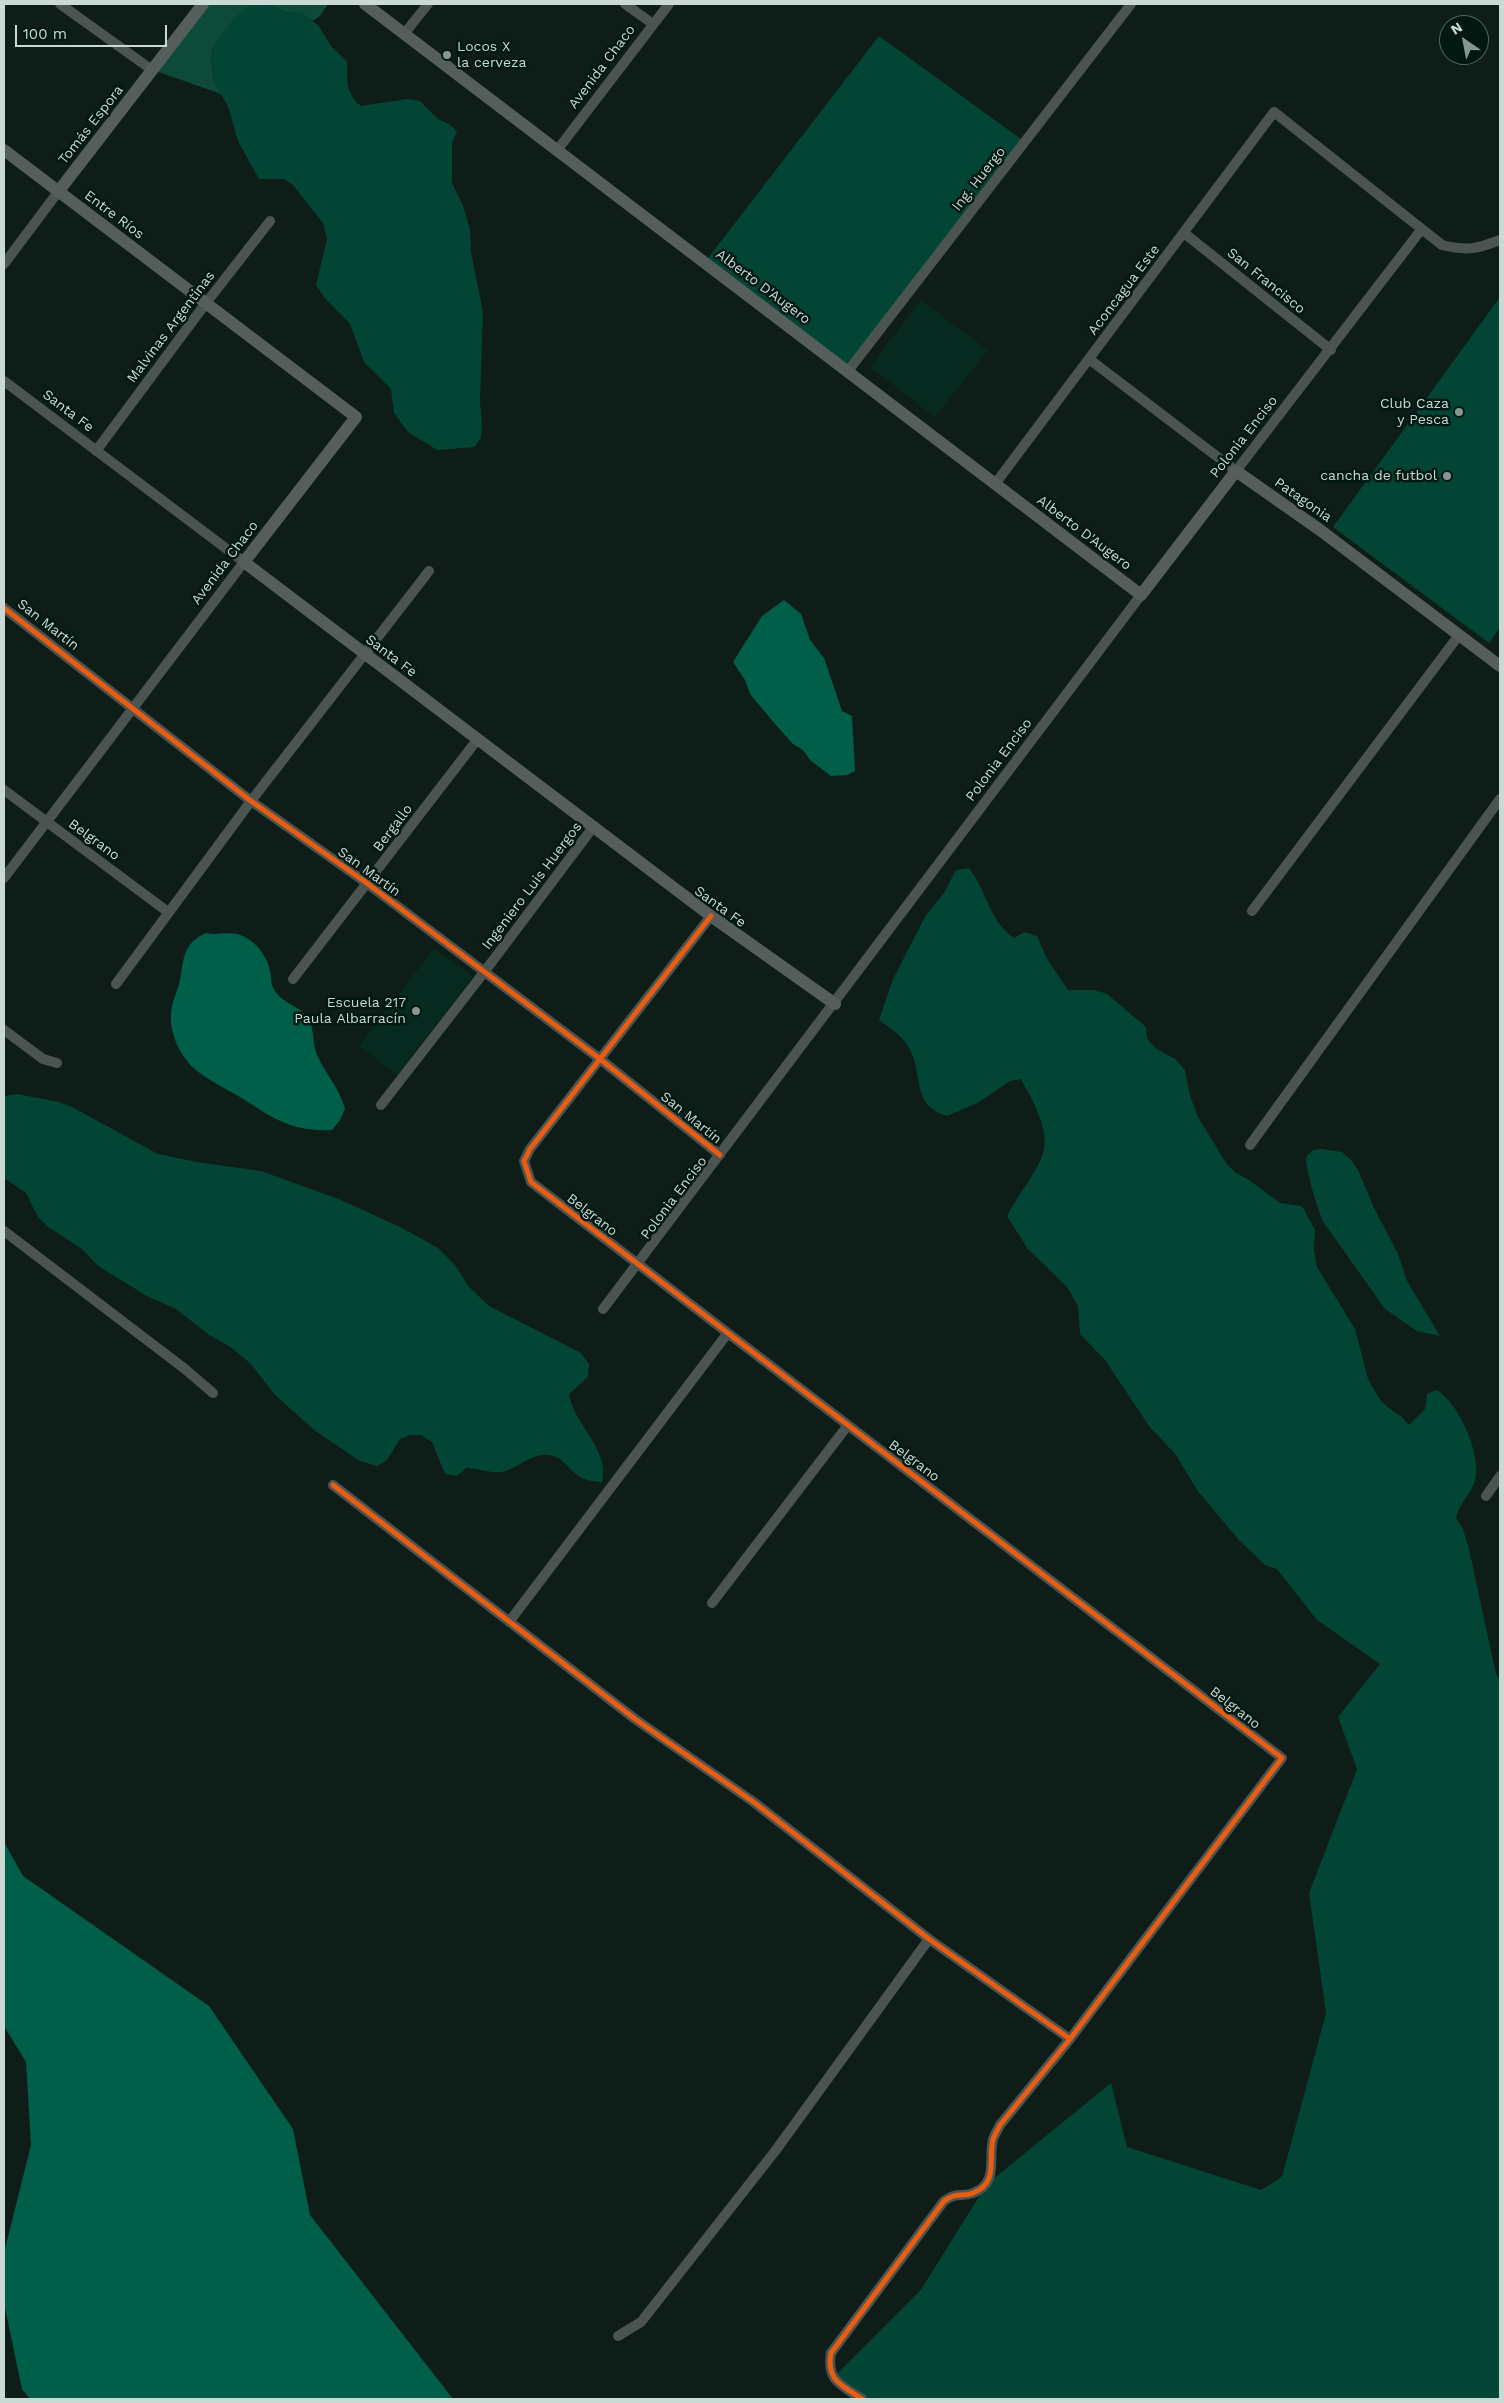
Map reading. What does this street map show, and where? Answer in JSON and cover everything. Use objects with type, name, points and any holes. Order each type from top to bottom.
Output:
[{"type":"main road","name":"Tomás Espora","points":[[58,192],[203,4]]},
{"type":"main road","name":"Alberto D'Augero","points":[[365,4],[558,149],[1141,595]]},
{"type":"main road","name":"Entre Ríos","points":[[4,150],[206,303]]},
{"type":"main road","name":"Avenida Chaco","points":[[206,303],[356,417],[244,562]]},
{"type":"main road","name":"Polonia Enciso","points":[[1141,595],[1236,471]]},
{"type":"main road","name":"Patagonia","points":[[1236,471],[1320,530],[1500,666]]},
{"type":"main road","name":"Santa Fe","points":[[244,562],[711,916],[835,1004]]},
{"type":"street","points":[[60,4],[152,70]]},
{"type":"street","points":[[404,34],[428,4]]},
{"type":"street","points":[[625,4],[653,24]]},
{"type":"street","name":"Avenida Chaco","points":[[558,149],[670,4]]},
{"type":"street","name":"Ing. Huergo","points":[[848,371],[1131,4]]},
{"type":"street","name":"Aconcagua Este","points":[[995,484],[1274,112],[1421,230]]},
{"type":"street","name":"Tomás Espora","points":[[4,264],[58,192]]},
{"type":"street","name":"Malvinas Argentinas","points":[[96,451],[206,303],[270,221]]},
{"type":"street","points":[[1421,230],[1442,245],[1464,250],[1480,248],[1500,240]]},
{"type":"street","name":"Polonia Enciso","points":[[1236,471],[1331,350],[1421,230]]},
{"type":"street","name":"San Francisco","points":[[1184,233],[1331,350]]},
{"type":"street","name":"Patagonia","points":[[1089,360],[1236,471]]},
{"type":"street","name":"Santa Fe","points":[[4,381],[244,562]]},
{"type":"street","name":"Avenida Chaco","points":[[4,878],[244,562]]},
{"type":"street","points":[[116,984],[251,801],[429,570]]},
{"type":"street","name":"Polonia Enciso","points":[[603,1309],[835,1004],[1141,595]]},
{"type":"street","name":"San Martín","points":[[4,608],[251,801],[368,884],[600,1058],[720,1156]]},
{"type":"street","points":[[1252,911],[1459,635]]},
{"type":"street","name":"Bergallo","points":[[293,979],[477,740]]},
{"type":"street","name":"Belgrano","points":[[4,790],[168,912]]},
{"type":"street","points":[[1250,1145],[1500,799]]},
{"type":"street","name":"Ingeniero Luis Huergos","points":[[381,1105],[486,971],[594,826]]},
{"type":"street","points":[[600,1058],[711,916]]},
{"type":"street","points":[[4,1030],[43,1058],[56,1063]]},
{"type":"street","name":"Belgrano","points":[[600,1058],[530,1148],[524,1161],[531,1182],[727,1334],[1029,1561],[1282,1758],[1070,2039]]},
{"type":"street","points":[[4,1232],[185,1369],[213,1393]]},
{"type":"street","points":[[509,1622],[727,1334]]},
{"type":"street","points":[[712,1603],[848,1425]]},
{"type":"street","points":[[1486,1496],[1500,1476]]},
{"type":"street","points":[[333,1485],[635,1719],[755,1803],[929,1939],[1070,2039],[1000,2124],[993,2139],[992,2171],[987,2184],[972,2194],[954,2194],[944,2201],[831,2353],[828,2367],[832,2378],[862,2399]]},
{"type":"street","points":[[618,2336],[641,2322],[776,2150],[929,1939]]},
{"type":"shaded area","points":[[203,4],[252,4],[234,19],[213,47],[211,58],[214,83],[221,94],[153,70]]},
{"type":"shaded area","points":[[252,4],[270,4],[285,12],[301,13],[318,25],[331,46],[347,62],[348,87],[352,97],[361,106],[408,99],[420,101],[438,119],[449,124],[457,132],[452,143],[452,183],[463,206],[470,229],[471,252],[483,312],[480,401],[482,426],[481,437],[475,447],[437,450],[408,432],[394,413],[391,389],[364,362],[350,324],[324,297],[316,285],[327,239],[323,223],[293,185],[284,179],[259,179],[238,141],[228,106],[214,83],[211,58],[213,47],[234,19]]},
{"type":"shaded area","points":[[270,4],[328,4],[320,16],[313,21],[301,13],[285,12]]},
{"type":"shaded area","points":[[879,36],[1025,142],[848,371],[705,262]]},
{"type":"shaded area","name":"Club Caza y Pesca","points":[[1500,297],[1500,628],[1489,643],[1333,527]]},
{"type":"shaded area","points":[[921,300],[988,350],[935,417],[870,367]]},
{"type":"shaded area","points":[[784,600],[801,614],[810,640],[824,658],[842,711],[852,716],[855,771],[847,775],[831,776],[810,760],[803,750],[793,744],[750,694],[745,680],[733,662],[762,616]]},
{"type":"shaded area","points":[[969,868],[999,923],[1014,938],[1025,932],[1037,936],[1047,959],[1068,990],[1095,990],[1107,994],[1146,1027],[1147,1038],[1155,1048],[1175,1059],[1185,1070],[1190,1096],[1198,1117],[1226,1163],[1236,1173],[1249,1180],[1280,1203],[1302,1206],[1315,1230],[1314,1250],[1317,1267],[1355,1329],[1368,1379],[1380,1400],[1409,1425],[1425,1409],[1427,1394],[1437,1390],[1453,1406],[1471,1441],[1476,1465],[1476,1476],[1473,1486],[1456,1518],[1463,1529],[1469,1549],[1496,1674],[1500,1680],[1500,2399],[863,2399],[833,2378],[920,2291],[987,2184],[1111,2083],[1127,2147],[1261,2190],[1282,2177],[1326,2013],[1309,1893],[1357,1769],[1338,1717],[1380,1664],[1317,1620],[1277,1569],[1265,1565],[1238,1539],[1197,1490],[1176,1455],[1149,1426],[1105,1360],[1080,1334],[1078,1306],[1068,1288],[1027,1248],[1007,1216],[1029,1181],[1044,1150],[1045,1139],[1040,1118],[1021,1079],[1010,1081],[979,1102],[947,1116],[935,1111],[927,1104],[922,1096],[913,1056],[908,1046],[891,1028],[879,1020],[893,979],[926,915],[944,893],[956,870]]},
{"type":"shaded area","points":[[206,933],[239,934],[254,943],[265,957],[270,969],[272,986],[277,994],[308,1018],[312,1027],[317,1055],[339,1094],[345,1109],[340,1120],[332,1130],[305,1129],[283,1122],[202,1075],[185,1058],[173,1033],[171,1024],[172,1006],[186,952],[193,941]]},
{"type":"shaded area","name":"Escuela 217 Paula Albarracín","points":[[434,948],[473,977],[397,1075],[359,1046]]},
{"type":"shaded area","points":[[17,1094],[59,1102],[72,1107],[158,1154],[196,1162],[261,1171],[341,1200],[402,1228],[438,1248],[455,1265],[469,1287],[489,1306],[581,1353],[589,1364],[588,1377],[569,1394],[577,1416],[597,1448],[603,1470],[602,1482],[583,1478],[561,1460],[549,1455],[537,1456],[500,1472],[466,1468],[457,1476],[445,1474],[432,1442],[421,1435],[410,1435],[400,1439],[387,1460],[377,1466],[360,1461],[314,1430],[274,1394],[251,1364],[232,1348],[208,1334],[176,1309],[147,1296],[98,1266],[82,1249],[47,1226],[38,1217],[26,1193],[4,1178],[4,1096]]},
{"type":"shaded area","points":[[1322,1149],[1342,1152],[1352,1161],[1359,1172],[1374,1208],[1398,1254],[1407,1281],[1440,1336],[1417,1331],[1385,1309],[1324,1223],[1312,1190],[1306,1163],[1306,1157],[1313,1150]]},
{"type":"shaded area","points":[[4,1842],[23,1876],[209,2006],[293,2129],[310,2215],[453,2399],[30,2399],[22,2389],[4,2303],[4,2253],[31,2145],[26,2062],[4,2026]]},
{"type":"cycle path","points":[[4,608],[251,801],[368,884],[600,1059],[720,1155]]},
{"type":"cycle path","points":[[711,916],[530,1149],[524,1161],[531,1182],[1282,1758],[1070,2039],[1000,2125],[993,2139],[991,2170],[986,2183],[981,2189],[973,2193],[956,2195],[944,2201],[831,2353],[830,2362],[833,2376],[862,2399]]},
{"type":"cycle path","points":[[333,1485],[635,1719],[755,1803],[929,1939],[1070,2039]]},
{"type":"place","name":"Locos X la cerveza","points":[[447,55]]},
{"type":"place","name":"Club Caza y Pesca","points":[[1459,412]]},
{"type":"place","name":"cancha de futbol","points":[[1447,476]]},
{"type":"place","name":"Escuela 217 Paula Albarracín","points":[[416,1011]]}]
